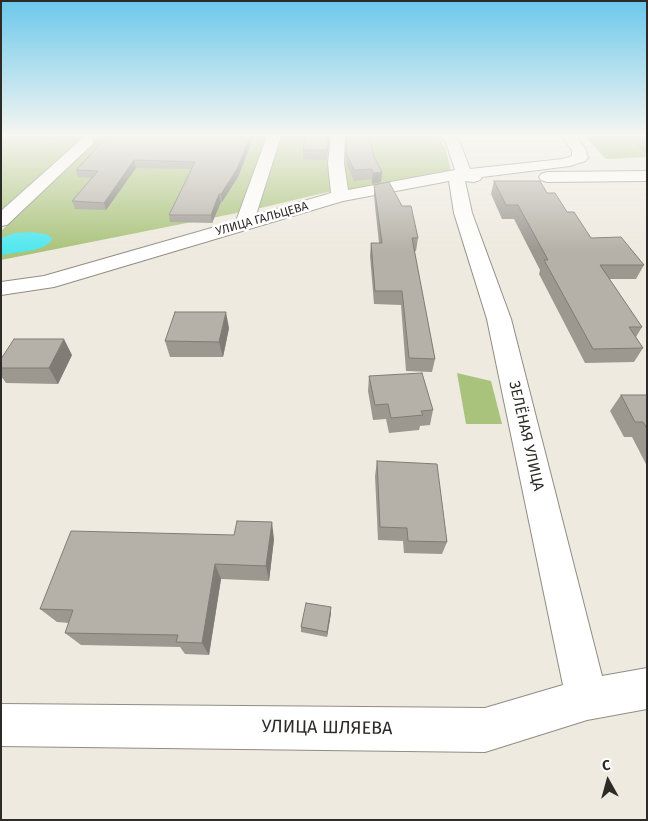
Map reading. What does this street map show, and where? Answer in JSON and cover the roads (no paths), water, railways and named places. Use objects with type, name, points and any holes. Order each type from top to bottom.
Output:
[{"type":"street","points":[[1,221],[52,174]]},
{"type":"street","points":[[244,224],[260,174]]},
{"type":"street","points":[[337,174],[340,196]]},
{"type":"street","name":"УЛИЦА ГАЛЬЦЕВА","points":[[1,289],[46,282],[340,196],[458,174]]},
{"type":"street","name":"ЗЕЛЁНАЯ УЛИЦА","points":[[460,174],[463,213],[499,319],[587,700]]},
{"type":"street","name":"УЛИЦА ГАЛЬЦЕВА","points":[[461,174],[469,177],[647,176]]},
{"type":"street","name":"УЛИЦА ШЛЯЕВА","points":[[1,724],[485,730],[587,700],[647,688]]},
{"type":"water","points":[[31,232],[46,234],[52,240],[45,246],[34,250],[1,255],[1,238],[14,233]]}]
